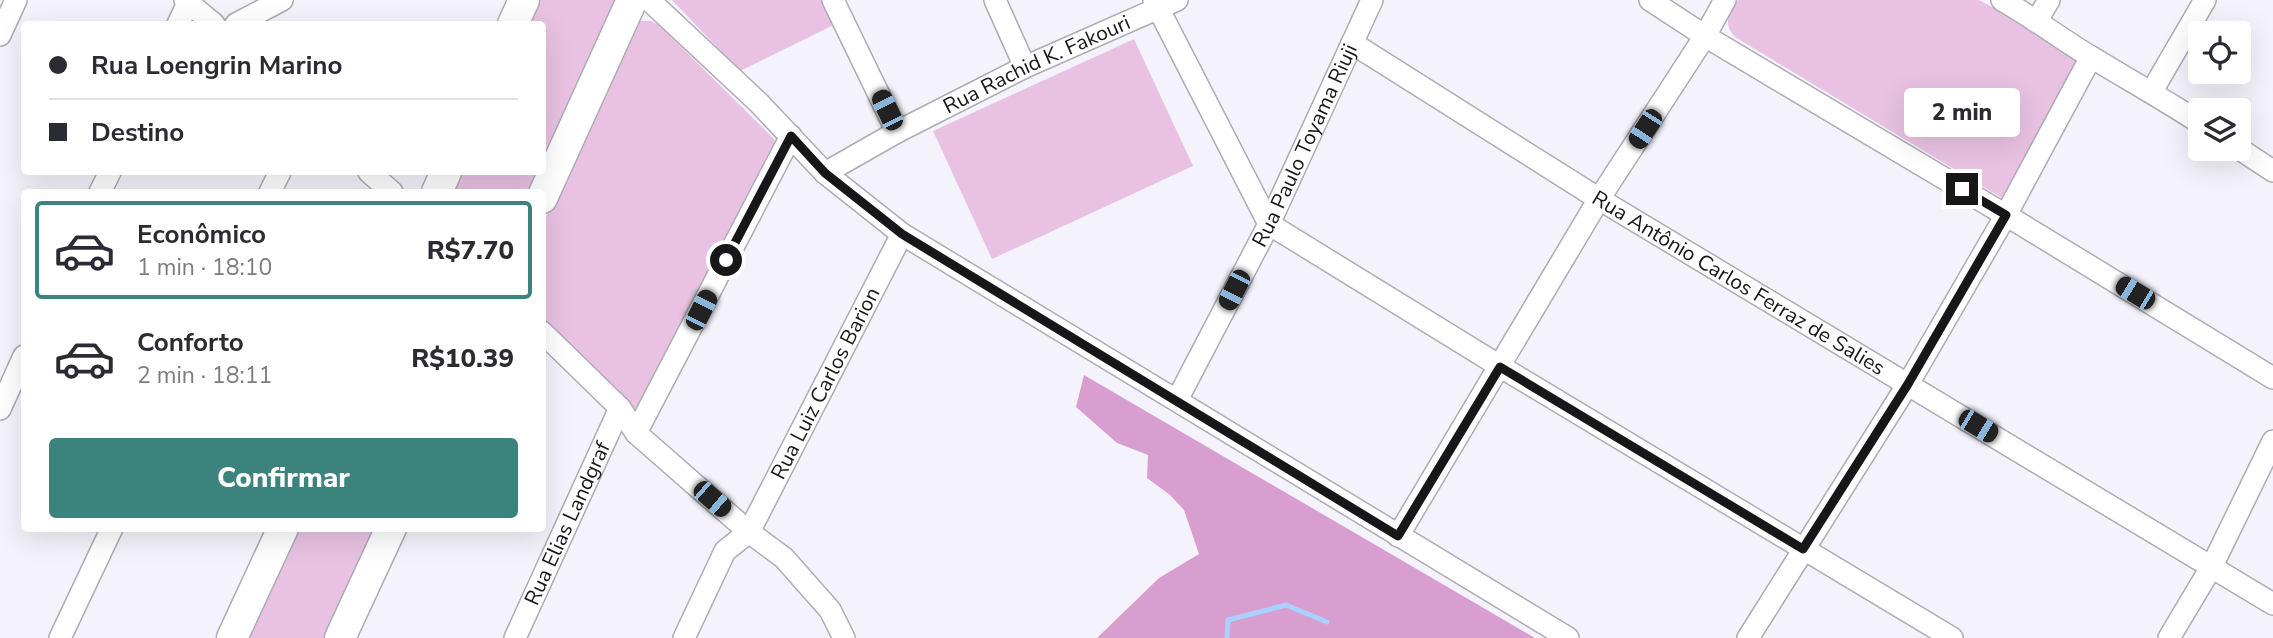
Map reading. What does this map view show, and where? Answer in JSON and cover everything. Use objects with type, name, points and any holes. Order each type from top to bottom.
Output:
[{"type":"street","points":[[0,35],[16,0]]},
{"type":"street","points":[[242,21],[282,0]]},
{"type":"street","points":[[514,21],[524,0]]},
{"type":"street","points":[[546,189],[632,0]]},
{"type":"street","points":[[649,0],[758,102],[825,173],[902,234],[1568,638]]},
{"type":"street","points":[[833,0],[897,132]]},
{"type":"street","points":[[995,0],[1025,67]]},
{"type":"street","name":"Rua Paulo Toyama Riuji","points":[[1177,400],[1269,224],[1372,0]]},
{"type":"street","points":[[1650,0],[1705,36],[2273,377]]},
{"type":"street","points":[[1398,536],[1599,199],[1705,36],[1725,0]]},
{"type":"street","points":[[2002,0],[2188,115]]},
{"type":"street","points":[[2037,20],[2049,0]]},
{"type":"street","points":[[2152,91],[2205,0]]},
{"type":"street","points":[[179,21],[187,1],[210,21]]},
{"type":"street","points":[[1163,3],[1269,224],[1500,367],[1952,638]]},
{"type":"street","name":"Rua Rachid K. Fakouri","points":[[825,173],[897,132],[1025,67],[1163,3]]},
{"type":"street","name":"Rua Antônio Carlos Ferraz de Salies","points":[[1352,43],[1599,199],[2273,604]]},
{"type":"street","points":[[1748,638],[1908,384],[2006,215],[2091,57]]},
{"type":"street","points":[[636,433],[791,136]]},
{"type":"street","points":[[2251,157],[2273,171]]},
{"type":"street","points":[[372,175],[389,189]]},
{"type":"street","name":"Rua Luiz Carlos Barion","points":[[749,532],[902,234]]},
{"type":"street","points":[[546,336],[620,408],[636,433],[749,532],[784,558],[830,610],[844,637]]},
{"type":"street","points":[[0,409],[21,363]]},
{"type":"street","name":"Rua Elias Landgraf","points":[[515,638],[620,408]]},
{"type":"street","points":[[2169,638],[2212,566],[2273,441]]},
{"type":"street","points":[[60,638],[109,532]]},
{"type":"street","points":[[232,638],[281,532]]},
{"type":"street","points":[[340,638],[389,532]]},
{"type":"street","points":[[684,638],[725,551],[749,532]]},
{"type":"shaded area","points":[[537,0],[617,0],[546,164],[546,21],[526,21]]},
{"type":"shaded area","points":[[672,0],[826,0],[838,23],[740,71]]},
{"type":"shaded area","points":[[1738,0],[1979,0],[2063,45],[2074,59],[2075,77],[2002,198],[1735,37],[1728,23]]},
{"type":"shaded area","points":[[651,21],[659,25],[775,140],[774,147],[639,408],[632,409],[625,407],[578,352],[546,321],[546,217],[632,24]]},
{"type":"shaded area","points":[[1134,39],[1193,166],[992,259],[933,131]]},
{"type":"shaded area","points":[[454,175],[541,175],[535,189],[448,189]]},
{"type":"shaded area","points":[[1084,375],[1535,638],[1097,638],[1159,578],[1199,554],[1184,510],[1170,495],[1147,478],[1148,455],[1117,443],[1076,407]]},
{"type":"shaded area","points":[[293,532],[382,532],[334,638],[242,638]]},
{"type":"waterway","points":[[1227,638],[1228,620],[1286,605],[1327,622]]},
{"type":"route","points":[[726,260],[791,136],[825,173],[902,234],[1398,536],[1500,367],[1803,549],[1908,384],[2006,215],[1962,189]]}]
